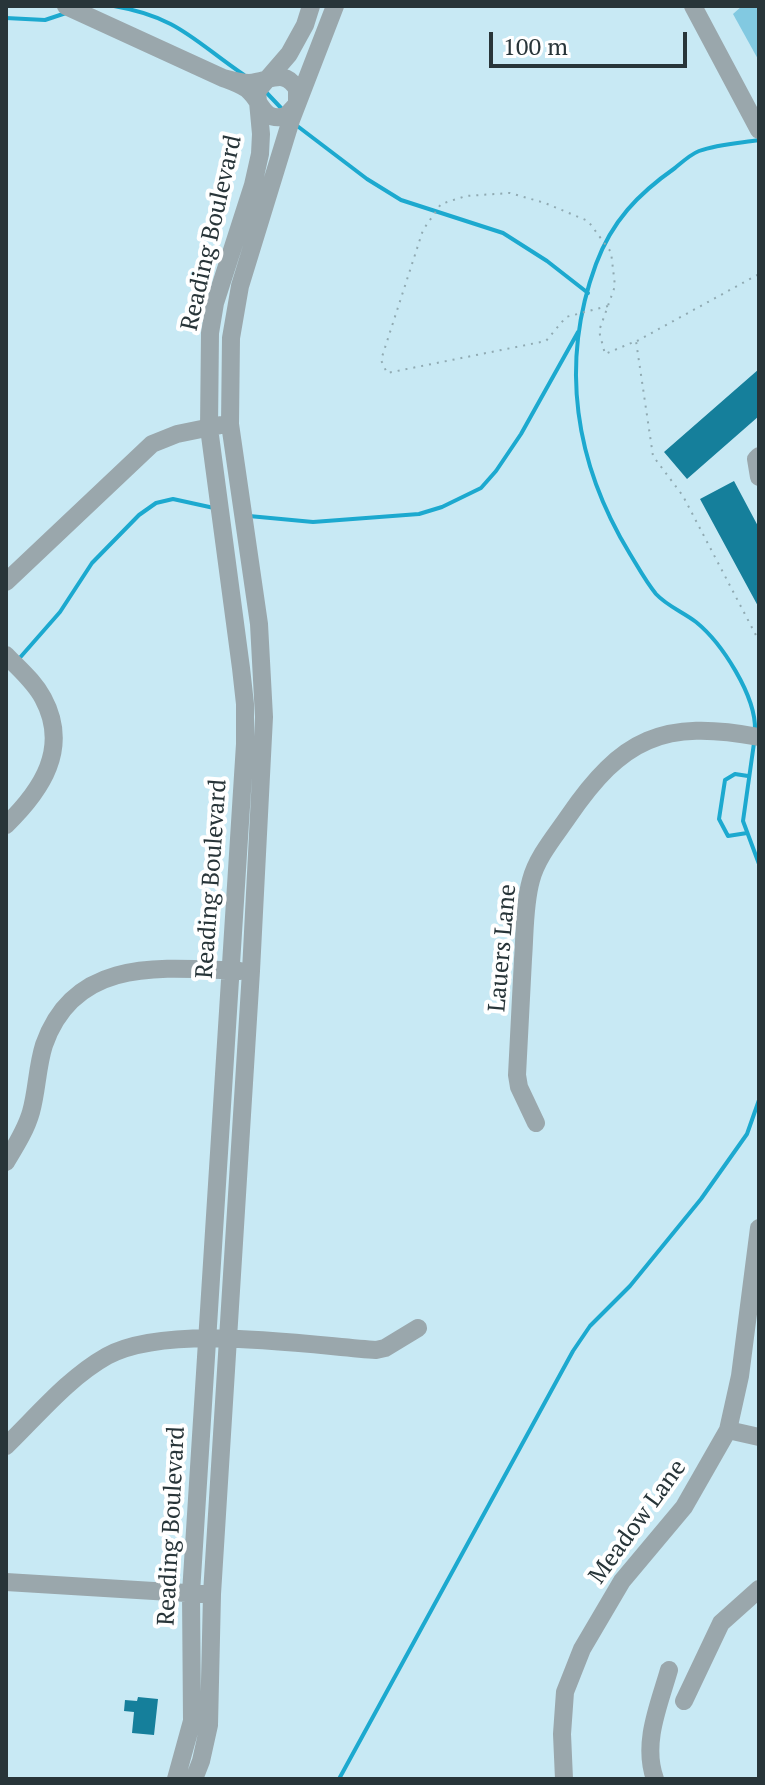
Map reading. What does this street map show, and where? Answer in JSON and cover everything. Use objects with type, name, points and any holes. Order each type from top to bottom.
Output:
[{"type":"street","points":[[66,6],[223,78],[247,89],[266,114],[278,118],[290,114],[297,104],[297,89],[290,79],[277,76],[243,83],[223,78]]},
{"type":"street","name":"Reading Boulevard","points":[[176,1779],[192,1721],[191,1593],[243,785],[245,704],[209,428],[210,333],[215,303],[260,154],[257,91],[289,54],[305,25],[311,6]]},
{"type":"street","name":"Reading Boulevard","points":[[194,1779],[209,1725],[212,1594],[264,717],[259,624],[230,424],[231,338],[240,286],[297,104],[335,6]]},
{"type":"street","points":[[694,6],[759,130]]},
{"type":"street","points":[[6,582],[141,452],[164,438],[230,424]]},
{"type":"street","points":[[759,456],[756,459],[759,477]]},
{"type":"street","points":[[6,655],[43,698],[51,717],[53,738],[51,765],[38,790],[6,825]]},
{"type":"street","name":"Lauers Lane","points":[[536,1123],[519,1087],[517,1075],[526,915],[531,878],[545,852],[590,785],[608,765],[629,750],[664,733],[686,730],[719,730],[759,737]]},
{"type":"street","points":[[6,1162],[30,1114],[44,1046],[58,1019],[83,992],[114,975],[140,969],[251,971]]},
{"type":"street","name":"Meadow Lane","points":[[564,1779],[562,1734],[565,1692],[582,1649],[622,1581],[684,1507],[728,1430],[755,1288],[759,1228]]},
{"type":"street","points":[[6,1446],[73,1380],[109,1355],[156,1340],[229,1339],[376,1350],[385,1348],[418,1328]]},
{"type":"street","points":[[728,1430],[759,1437]]},
{"type":"street","points":[[6,1582],[212,1594]]},
{"type":"street","points":[[684,1701],[721,1623],[759,1589]]},
{"type":"street","points":[[655,1779],[650,1764],[650,1736],[669,1670]]},
{"type":"path","points":[[608,306],[566,317],[546,341],[387,373],[381,360],[423,230],[441,204],[466,196],[510,193],[545,203],[588,221],[611,252],[615,286],[608,306],[599,331],[605,354],[636,341],[759,274]]},
{"type":"path","points":[[636,341],[653,456],[683,496],[759,641]]},
{"type":"shaded area","points":[[742,6],[759,7],[759,61],[733,14]]},
{"type":"building","points":[[759,369],[759,416],[687,479],[664,452]]},
{"type":"building","points":[[734,481],[759,528],[759,608],[700,499]]},
{"type":"building","points":[[138,1697],[158,1699],[154,1735],[132,1733],[134,1712],[124,1711],[125,1700],[137,1701]]},
{"type":"waterway","points":[[114,6],[170,24],[244,75]]},
{"type":"waterway","points":[[6,18],[45,20],[66,13]]},
{"type":"waterway","points":[[264,90],[282,109]]},
{"type":"waterway","points":[[296,125],[367,179],[401,200],[503,233],[547,261],[588,293]]},
{"type":"waterway","points":[[755,730],[754,716],[744,686],[726,656],[696,622],[656,594],[611,520],[585,449],[578,413],[576,376],[578,339],[585,301],[602,249],[618,222],[649,188],[693,154],[714,147],[759,140]]},
{"type":"waterway","points":[[249,516],[313,522],[419,514],[442,507],[481,488],[521,434],[578,332]]},
{"type":"waterway","points":[[17,661],[60,612],[92,563],[139,515],[156,503],[173,499],[214,508]]},
{"type":"waterway","points":[[754,743],[743,821],[759,864]]},
{"type":"waterway","points":[[747,833],[728,836],[719,819],[725,780],[735,774],[748,776]]},
{"type":"waterway","points":[[339,1779],[573,1351],[590,1326],[630,1286],[701,1199],[747,1134],[759,1100]]}]
